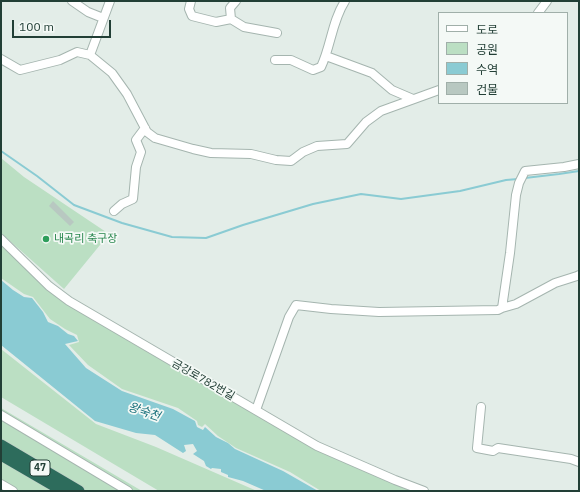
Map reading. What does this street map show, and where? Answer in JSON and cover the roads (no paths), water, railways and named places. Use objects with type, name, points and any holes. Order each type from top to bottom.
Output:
[{"type":"highway","name":"47","points":[[1,445],[79,491]]},
{"type":"highway","name":"47","points":[[1,455],[63,491]]},
{"type":"street","points":[[72,1],[88,12],[103,18]]},
{"type":"street","points":[[90,55],[110,1]]},
{"type":"street","points":[[191,1],[189,10],[192,16],[216,22],[231,20],[244,27],[277,33]]},
{"type":"street","points":[[231,20],[230,8],[236,1]]},
{"type":"street","points":[[275,60],[291,60],[313,70],[321,67],[326,56],[341,6],[345,1]]},
{"type":"street","points":[[539,12],[547,1]]},
{"type":"street","points":[[1,59],[20,70],[60,60],[77,52],[90,55],[112,73],[127,94],[147,132],[155,138],[211,153],[251,154],[276,160],[291,161],[303,152],[317,146],[347,144],[366,122],[382,111],[438,90]]},
{"type":"street","points":[[326,56],[372,73],[392,90],[413,99]]},
{"type":"street","points":[[114,211],[122,204],[133,199],[136,168],[141,152],[136,140],[145,128]]},
{"type":"street","points":[[502,308],[516,195],[519,183],[525,171],[579,164]]},
{"type":"street","name":"금강로782번길","points":[[1,239],[49,286],[69,301],[317,446],[424,491]]},
{"type":"street","points":[[256,410],[289,317],[296,305],[379,312],[498,310],[516,304],[555,283],[579,275]]},
{"type":"street","points":[[481,407],[477,448],[493,451],[498,448],[571,459],[579,462]]},
{"type":"street","points":[[1,414],[128,491]]},
{"type":"street","points":[[1,484],[12,491]]},
{"type":"water","name":"왕숙천","points":[[1,280],[24,297],[32,298],[43,312],[48,322],[58,326],[68,334],[74,336],[78,341],[65,344],[86,368],[122,391],[173,409],[195,421],[197,427],[203,430],[205,427],[216,437],[228,443],[235,449],[283,471],[318,491],[266,491],[243,481],[228,477],[228,475],[221,472],[221,469],[211,469],[206,466],[204,461],[193,454],[197,451],[193,444],[184,445],[186,451],[183,453],[155,435],[136,433],[95,421],[1,345]]},
{"type":"waterway","points":[[1,151],[37,176],[74,205],[122,223],[172,237],[206,238],[313,204],[361,194],[401,199],[460,191],[506,180],[518,179]]},
{"type":"waterway","points":[[525,178],[579,171]]},
{"type":"place","name":"내곡리 축구장","points":[[46,239]]}]
